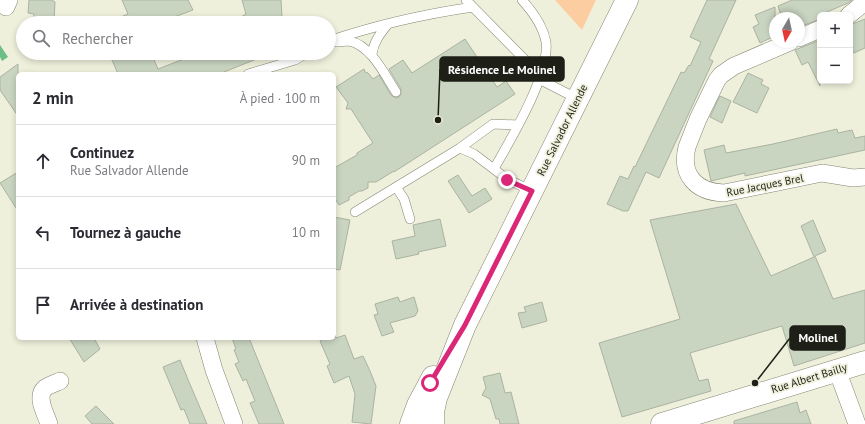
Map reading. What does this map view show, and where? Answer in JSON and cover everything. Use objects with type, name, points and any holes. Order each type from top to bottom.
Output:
[{"type":"main road","name":"Rue Salvador Allende","points":[[411,424],[422,398],[465,325],[628,0]]},
{"type":"main road","name":"Rue Salvador Allende","points":[[433,424],[433,412],[436,398],[465,325]]},
{"type":"main road","name":"Rue Albert Bailly","points":[[662,424],[865,362]]},
{"type":"street","points":[[853,12],[865,2]]},
{"type":"street","points":[[805,35],[817,30]]},
{"type":"street","name":"Rue Jacques Brel","points":[[776,48],[734,66],[721,74],[687,147],[684,157],[685,168],[689,176],[696,184],[705,190],[714,193],[724,193],[822,173],[853,178],[865,177]]},
{"type":"street","points":[[206,340],[214,370],[234,424]]},
{"type":"street","points":[[837,370],[857,424]]},
{"type":"street","points":[[49,424],[41,402],[42,393],[46,387],[60,381]]},
{"type":"lane","points":[[466,0],[540,77],[578,99]]},
{"type":"lane","points":[[494,169],[518,125],[540,77],[546,59],[546,43],[542,28],[529,7],[522,0]]},
{"type":"lane","points":[[336,39],[388,24],[440,12],[473,7]]},
{"type":"lane","points":[[372,54],[377,37],[388,24]]},
{"type":"lane","points":[[336,41],[350,41],[372,54],[396,92]]},
{"type":"lane","points":[[255,72],[295,60]]},
{"type":"lane","points":[[355,212],[460,148],[493,124],[518,125]]},
{"type":"lane","points":[[460,148],[474,154],[507,180],[532,191]]},
{"type":"lane","points":[[396,187],[404,199],[410,219]]},
{"type":"shaded area","points":[[555,0],[596,0],[582,30]]},
{"type":"shaded area","points":[[0,45],[8,57],[2,61],[0,57]]},
{"type":"building","points":[[29,0],[52,0],[55,2],[54,16],[34,16],[34,14],[28,13]]},
{"type":"building","points":[[122,0],[188,0],[193,10],[177,16],[123,16],[128,14]]},
{"type":"building","points":[[242,0],[281,0],[282,16],[242,16],[246,14]]},
{"type":"building","points":[[707,0],[736,0],[709,59],[713,61],[659,178],[646,172],[628,211],[623,211],[607,204],[620,176],[628,179],[681,72],[684,73],[689,65],[690,66],[701,42],[690,37]]},
{"type":"building","points":[[792,0],[852,0],[827,12],[817,12],[817,20],[805,25],[805,12],[780,12],[778,6]]},
{"type":"building","points":[[775,7],[775,12],[769,12],[769,39],[760,43],[753,27],[759,24],[755,15]]},
{"type":"building","points":[[865,19],[865,48],[854,53],[853,51],[853,24]]},
{"type":"building","points":[[465,39],[497,87],[506,81],[515,94],[394,172],[376,182],[368,182],[368,188],[359,191],[349,197],[349,200],[339,205],[336,200],[336,167],[357,155],[357,153],[373,143],[351,109],[346,109],[348,103],[336,87],[364,69],[365,72],[368,73],[373,79],[379,75],[391,95],[396,98],[401,94],[401,89],[389,69],[403,60],[412,73]]},
{"type":"building","points":[[817,41],[817,80],[808,62],[802,65],[795,50],[805,48],[805,46]]},
{"type":"building","points":[[112,60],[154,60],[158,69],[181,60],[254,60],[224,72],[117,72]]},
{"type":"building","points":[[18,64],[18,72],[16,72],[16,113],[0,90],[0,77]]},
{"type":"building","points":[[748,73],[763,80],[761,84],[769,88],[757,113],[733,102]]},
{"type":"building","points":[[720,96],[731,101],[722,123],[710,117]]},
{"type":"building","points":[[837,129],[838,133],[852,130],[855,138],[865,136],[865,150],[745,176],[745,173],[711,181],[704,150],[724,145],[726,153]]},
{"type":"building","points":[[16,173],[16,208],[0,183]]},
{"type":"building","points":[[458,175],[472,196],[485,188],[492,199],[469,213],[448,181]]},
{"type":"building","points":[[736,204],[771,276],[814,257],[801,226],[813,220],[826,251],[815,256],[833,299],[865,290],[865,343],[794,366],[782,326],[690,353],[699,381],[708,379],[711,391],[622,417],[599,343],[680,319],[650,220]]},
{"type":"building","points":[[336,217],[350,220],[340,270],[336,269]]},
{"type":"building","points":[[440,219],[446,246],[418,252],[419,254],[396,259],[392,241],[415,236],[413,225]]},
{"type":"building","points":[[398,297],[400,302],[414,297],[418,311],[415,316],[390,323],[394,332],[382,336],[374,315],[378,314],[375,304]]},
{"type":"building","points":[[542,302],[547,321],[522,328],[518,313],[526,312],[524,307]]},
{"type":"building","points":[[345,335],[354,359],[363,356],[376,386],[371,424],[352,422],[355,394],[349,376],[334,383],[327,366],[330,364],[320,341],[336,340],[336,338]]},
{"type":"building","points":[[70,340],[95,340],[100,349],[84,362]]},
{"type":"building","points":[[233,340],[250,340],[284,424],[259,424],[250,403],[255,401],[246,379],[243,381],[235,364],[239,362],[234,350],[236,349]]},
{"type":"building","points":[[180,360],[207,424],[190,424],[184,409],[181,410],[163,367]]},
{"type":"building","points":[[500,373],[505,393],[511,392],[519,424],[500,424],[499,419],[496,419],[490,399],[482,395],[486,388],[483,377]]},
{"type":"building","points":[[797,402],[800,413],[806,410],[811,424],[734,424],[734,421]]},
{"type":"building","points":[[96,406],[114,424],[92,424],[85,416]]},
{"type":"place","name":"Résidence Le Molinel","points":[[438,120]]},
{"type":"place","name":"Molinel","points":[[755,383]]},
{"type":"route","points":[[430,383],[465,325],[532,191],[507,180]]}]
